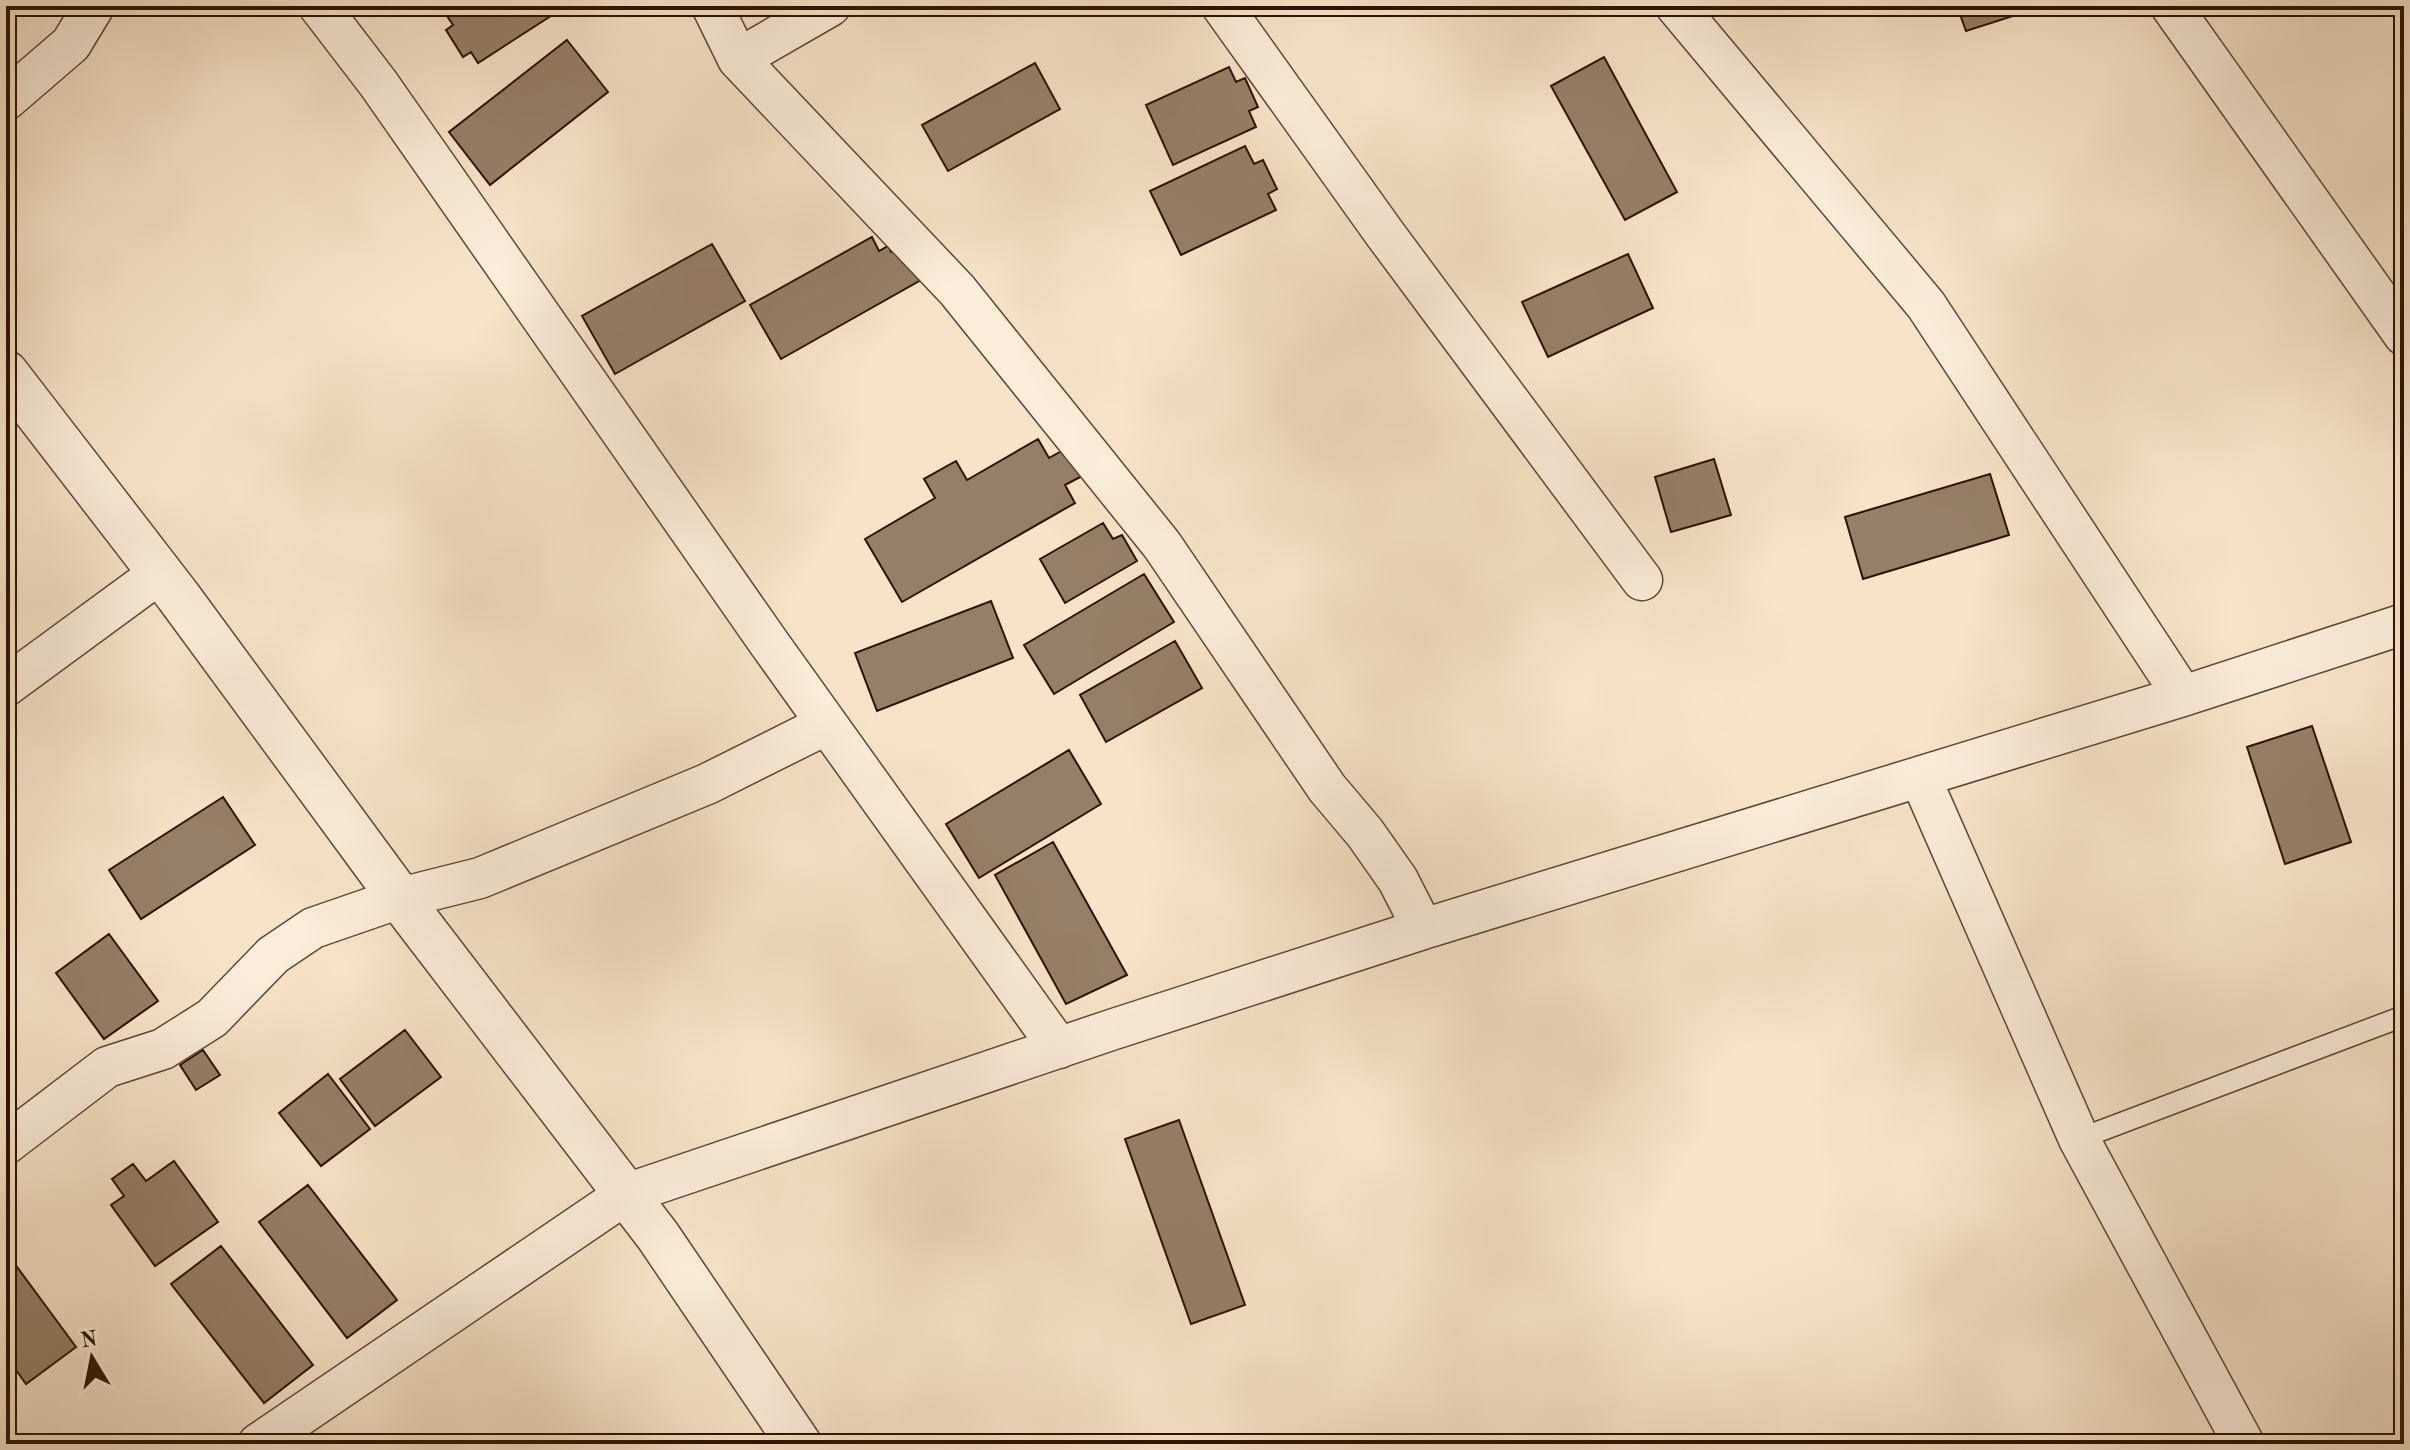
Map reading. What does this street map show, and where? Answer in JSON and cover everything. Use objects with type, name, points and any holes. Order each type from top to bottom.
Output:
[{"type":"street","points":[[6,100],[71,44],[94,6]]},
{"type":"street","points":[[319,6],[378,83],[827,724],[1059,1048]]},
{"type":"street","points":[[712,6],[738,59],[957,290],[1162,545],[1327,788],[1365,833],[1398,880],[1423,929]]},
{"type":"street","points":[[738,59],[830,6]]},
{"type":"street","points":[[1222,6],[1385,234],[1642,580]]},
{"type":"street","points":[[1676,6],[1926,305],[2183,696]]},
{"type":"street","points":[[2171,6],[2404,335]]},
{"type":"street","points":[[6,373],[658,1236],[799,1444]]},
{"type":"street","points":[[6,686],[160,573]]},
{"type":"street","points":[[258,1444],[626,1194],[1423,929],[2183,696],[2404,624]]},
{"type":"street","points":[[6,1144],[107,1067],[163,1049],[212,1018],[273,955],[313,928],[400,898],[480,878],[707,784],[827,724]]},
{"type":"street","points":[[1920,777],[2079,1139],[2244,1444]]},
{"type":"lane","points":[[2079,1139],[2404,1016]]},
{"type":"building","points":[[450,6],[549,6],[554,14],[478,63],[471,52],[463,57],[446,30],[453,25],[443,10]]},
{"type":"building","points":[[1957,6],[2044,6],[1966,31]]},
{"type":"building","points":[[567,40],[608,92],[490,185],[449,132]]},
{"type":"building","points":[[1604,57],[1677,192],[1625,220],[1551,86]]},
{"type":"building","points":[[1035,63],[1060,109],[948,171],[922,125]]},
{"type":"building","points":[[1229,67],[1236,82],[1245,78],[1258,107],[1249,111],[1256,127],[1173,165],[1146,105]]},
{"type":"building","points":[[1245,146],[1254,164],[1263,160],[1277,189],[1268,194],[1276,210],[1181,255],[1150,191]]},
{"type":"building","points":[[872,237],[879,251],[888,246],[891,252],[896,250],[921,280],[781,359],[750,305]]},
{"type":"building","points":[[712,244],[745,301],[615,374],[582,316]]},
{"type":"building","points":[[1628,254],[1653,308],[1548,357],[1522,302]]},
{"type":"building","points":[[1038,439],[1049,458],[1065,449],[1082,476],[1065,485],[1075,503],[902,602],[865,539],[935,498],[924,479],[956,461],[967,480]]},
{"type":"building","points":[[1714,459],[1731,515],[1671,532],[1655,477]]},
{"type":"building","points":[[1990,474],[2009,535],[1863,579],[1845,517]]},
{"type":"building","points":[[1103,523],[1113,539],[1122,535],[1137,561],[1065,603],[1040,559]]},
{"type":"building","points":[[1144,574],[1174,622],[1054,694],[1024,645]]},
{"type":"building","points":[[991,601],[1013,658],[877,711],[855,653]]},
{"type":"building","points":[[1175,641],[1202,688],[1106,742],[1080,695]]},
{"type":"building","points":[[2312,726],[2351,842],[2285,864],[2247,747]]},
{"type":"building","points":[[1069,750],[1101,804],[979,878],[946,824]]},
{"type":"building","points":[[223,797],[255,845],[141,919],[109,870]]},
{"type":"building","points":[[1053,842],[1127,975],[1066,1004],[995,875]]},
{"type":"building","points":[[109,934],[158,1001],[104,1039],[56,973]]},
{"type":"building","points":[[405,1030],[441,1077],[375,1126],[340,1079]]},
{"type":"building","points":[[203,1050],[220,1075],[196,1090],[180,1065]]},
{"type":"building","points":[[328,1074],[370,1129],[321,1166],[279,1113]]},
{"type":"building","points":[[1179,1120],[1245,1305],[1191,1324],[1125,1139]]},
{"type":"building","points":[[174,1161],[218,1222],[155,1266],[111,1205],[124,1196],[112,1179],[133,1164],[146,1181]]},
{"type":"building","points":[[308,1185],[397,1300],[347,1338],[259,1222]]},
{"type":"building","points":[[221,1246],[313,1365],[264,1403],[171,1284]]},
{"type":"building","points":[[6,1252],[76,1347],[26,1384],[6,1356]]}]
